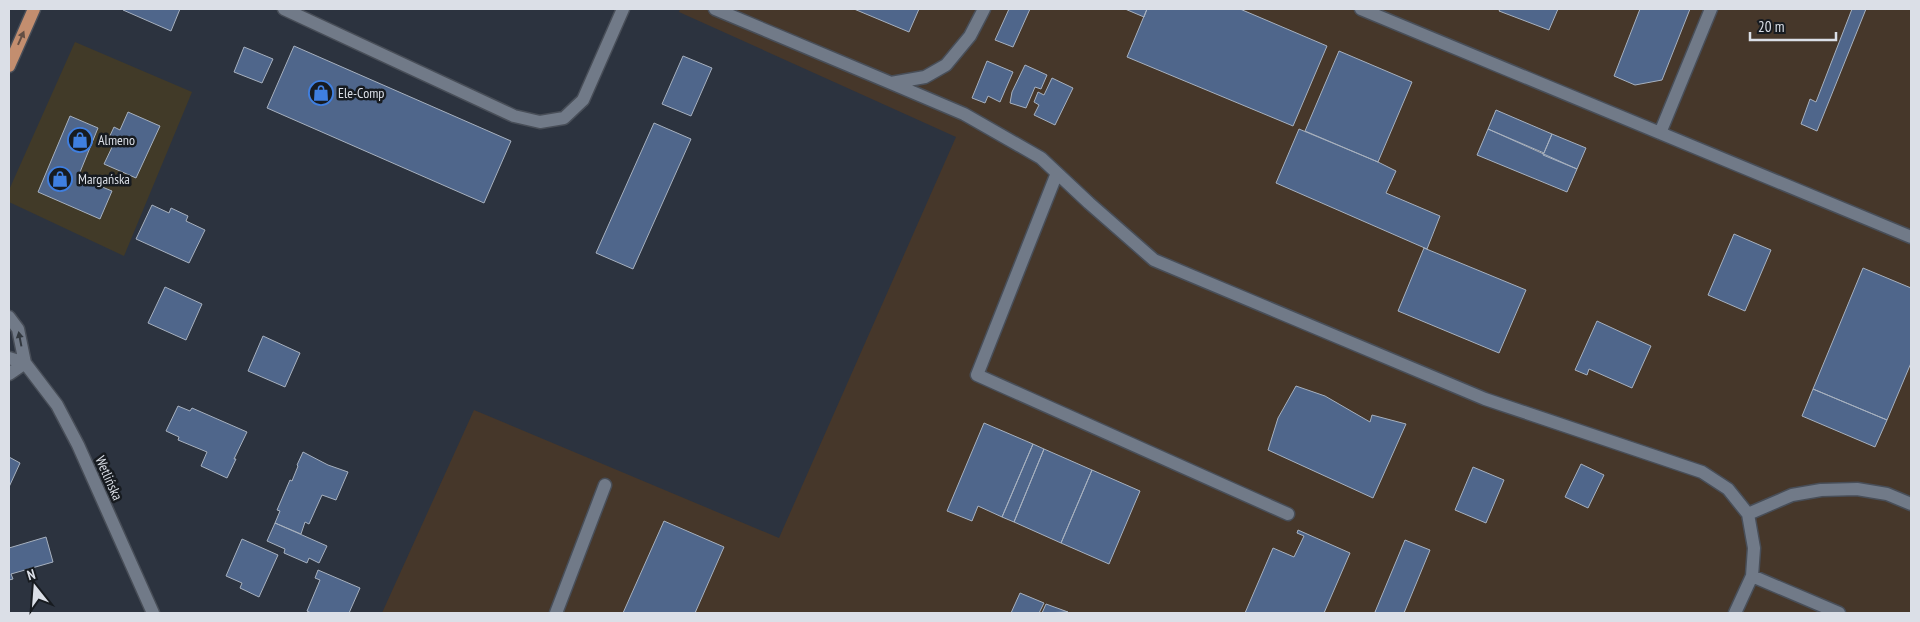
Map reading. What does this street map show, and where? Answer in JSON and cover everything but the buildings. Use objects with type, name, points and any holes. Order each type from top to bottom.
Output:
[{"type":"main road","points":[[9,66],[34,9]]},
{"type":"street","points":[[284,9],[514,116],[540,122],[564,118],[583,100],[623,9]]},
{"type":"street","points":[[715,9],[964,114],[1041,158],[1154,260],[1485,399],[1702,472],[1728,489],[1748,514],[1754,548],[1752,576],[1735,613]]},
{"type":"street","points":[[891,83],[925,77],[946,65],[970,36],[984,9]]},
{"type":"street","points":[[1361,9],[1911,237]]},
{"type":"street","points":[[1660,133],[1711,9]]},
{"type":"street","points":[[1057,172],[977,375],[1288,514]]},
{"type":"street","name":"Wetlińska","points":[[9,317],[18,329],[25,363],[57,405],[78,445],[153,613]]},
{"type":"street","points":[[9,358],[25,363]]},
{"type":"street","points":[[9,374],[25,363]]},
{"type":"street","points":[[556,613],[605,485]]},
{"type":"street","points":[[1748,514],[1792,495],[1821,490],[1858,488],[1886,494],[1911,504]]},
{"type":"street","points":[[1752,576],[1839,613]]},
{"type":"shaded area","points":[[680,9],[1911,9],[1911,613],[382,613],[474,410],[779,538],[956,137],[679,12]]},
{"type":"shaded area","points":[[75,42],[192,92],[124,256],[9,202],[9,190]]},
{"type":"place","name":"Ele-Comp","points":[[321,93]]},
{"type":"place","name":"Almeno","points":[[80,140]]},
{"type":"place","name":"Margańska","points":[[60,179]]}]
